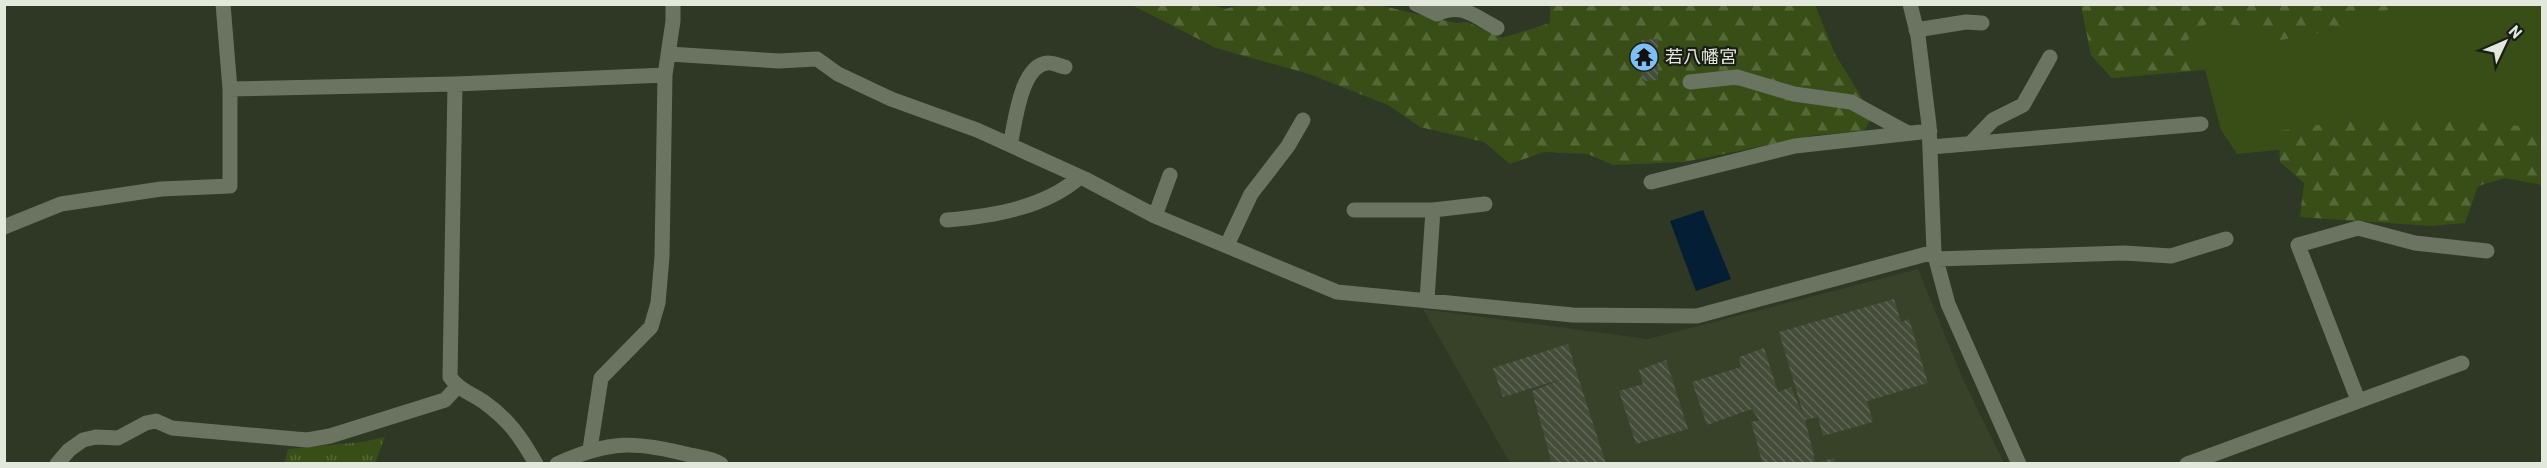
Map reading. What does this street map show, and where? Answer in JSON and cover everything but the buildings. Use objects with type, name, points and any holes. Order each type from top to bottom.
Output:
[{"type":"street","points":[[4,227],[61,204],[161,189],[230,186],[230,89],[223,4]]},
{"type":"street","points":[[590,449],[601,378],[651,327],[658,303],[662,257],[665,75],[673,21],[673,4]]},
{"type":"street","points":[[1416,4],[1437,14],[1457,8],[1497,28]]},
{"type":"street","points":[[1910,4],[1916,30],[1930,131],[1935,256],[1948,304],[2019,464]]},
{"type":"street","points":[[1916,30],[1966,22],[1982,23]]},
{"type":"street","points":[[669,54],[780,61],[817,59],[838,75],[891,99],[976,130],[1080,177],[1155,216],[1337,292],[1573,315],[1696,316],[1935,256],[2124,253],[2171,256],[2226,239]]},
{"type":"street","points":[[1971,143],[1993,120],[2023,105],[2050,57]]},
{"type":"street","points":[[1010,145],[1022,90],[1029,75],[1037,67],[1047,63],[1065,67]]},
{"type":"street","points":[[230,89],[456,84],[665,75]]},
{"type":"street","points":[[1690,82],[1737,77],[1794,94],[1851,102],[1908,133]]},
{"type":"street","points":[[456,84],[450,377],[457,387],[472,394],[498,412],[519,433],[536,464]]},
{"type":"street","points":[[1227,245],[1251,194],[1288,146],[1303,120]]},
{"type":"street","points":[[1931,147],[2201,124]]},
{"type":"street","points":[[1651,182],[1795,146],[1930,131]]},
{"type":"street","points":[[1155,216],[1170,175]]},
{"type":"street","points":[[947,220],[1008,212],[1069,187],[1080,177]]},
{"type":"street","points":[[1354,210],[1433,210],[1485,204]]},
{"type":"street","points":[[1427,300],[1433,210]]},
{"type":"street","points":[[2358,400],[2298,245],[2358,228],[2415,243],[2487,251]]},
{"type":"street","points":[[2187,464],[2462,363]]},
{"type":"street","points":[[57,464],[69,450],[84,440],[96,437],[118,438],[146,423],[156,421],[172,428],[225,431],[284,439],[307,440],[330,436],[445,400],[457,387]]},
{"type":"street","points":[[557,464],[590,449],[624,444],[656,446],[721,464]]},
{"type":"shaded area","points":[[1918,269],[1963,379],[2004,463],[1510,463],[1423,309],[1648,339]]},
{"type":"green space","points":[[1244,4],[1379,5],[1455,23],[1467,22],[1502,38],[1550,23],[1550,5],[1815,5],[1835,54],[1873,116],[1864,131],[1816,135],[1685,162],[1613,165],[1588,154],[1544,152],[1510,164],[1484,142],[1420,127],[1388,105],[1309,74],[1216,48],[1132,5],[1213,5],[1225,9]]},
{"type":"green space","points":[[2081,4],[2401,5],[2328,31],[2281,40],[2258,29],[2210,21],[2186,41],[2192,71],[2112,78],[2091,55]]},
{"type":"green space","points":[[2081,5],[2542,5],[2542,148],[2288,149],[2237,154],[2221,130],[2205,70],[2112,78],[2091,55]]},
{"type":"green space","points":[[2373,117],[2542,128],[2542,185],[2505,178],[2478,186],[2465,223],[2431,226],[2300,217],[2304,183],[2280,162],[2278,131]]},
{"type":"green space","points":[[385,437],[375,463],[284,464],[288,449],[362,442]]},
{"type":"water","points":[[1703,210],[1731,279],[1696,291],[1670,221]]},
{"type":"place","name":"若八幡宮","points":[[1644,57]]}]
